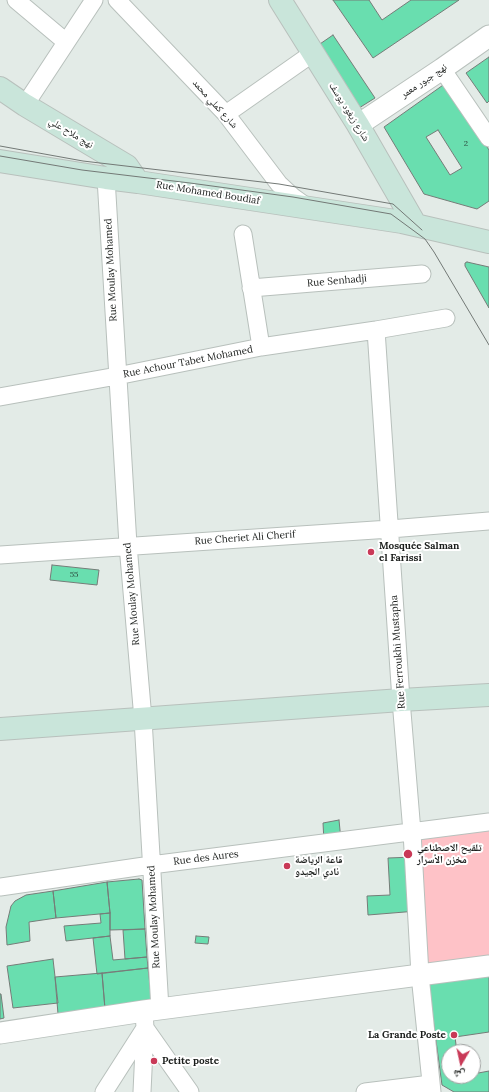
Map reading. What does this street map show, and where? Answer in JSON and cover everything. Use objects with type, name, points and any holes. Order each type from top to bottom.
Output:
[{"type":"main road","name":"شارع زيغود يوسف","points":[[280,0],[358,124],[415,224]]},
{"type":"main road","name":"نهج ملاح علي","points":[[0,88],[25,105],[126,166],[138,182]]},
{"type":"main road","name":"Rue Mohamed Boudiaf","points":[[0,161],[415,224],[489,242]]},
{"type":"main road","points":[[0,729],[489,695]]},
{"type":"street","points":[[16,0],[66,42]]},
{"type":"street","points":[[25,105],[94,0]]},
{"type":"street","name":"شارع كملي محمد","points":[[117,0],[226,114],[279,184],[293,198],[309,209]]},
{"type":"street","name":"نهج جبور معمر","points":[[358,124],[489,36]]},
{"type":"street","points":[[226,114],[313,54]]},
{"type":"street","points":[[442,69],[489,138]]},
{"type":"street","name":"Rue Moulay Mohamed","points":[[106,178],[128,545],[143,719],[152,865],[150,1016],[142,1092]]},
{"type":"street","points":[[243,234],[261,347]]},
{"type":"street","name":"Rue Senhadji","points":[[252,288],[422,274]]},
{"type":"street","name":"Rue Achour Tabet Mohamed","points":[[0,397],[117,376],[261,347],[446,318]]},
{"type":"street","name":"Rue Ferroukhi Mustapha","points":[[376,330],[401,700],[412,832],[420,975],[432,1088]]},
{"type":"street","name":"Rue Cheriet Ali Cherif","points":[[0,554],[390,529],[489,521]]},
{"type":"street","name":"Rue des Aures","points":[[0,886],[489,822]]},
{"type":"street","points":[[0,1033],[150,1016],[489,966]]},
{"type":"street","points":[[104,1092],[150,1016]]},
{"type":"street","points":[[150,1016],[190,1092]]},
{"type":"street","points":[[365,1092],[432,1088]]},
{"type":"shaded area","points":[[489,831],[489,960],[426,969],[418,840]]},
{"type":"building","points":[[333,0],[369,0],[382,20],[411,0],[459,0],[373,58]]},
{"type":"building","points":[[333,35],[375,98],[359,108],[317,46]]},
{"type":"building","points":[[489,57],[489,101],[487,103],[466,73]]},
{"type":"building","points":[[446,83],[489,150],[489,201],[477,209],[424,194],[384,127]],"holes":[[[438,130],[462,168],[450,175],[426,137]]]},
{"type":"building","points":[[467,262],[489,267],[489,308],[465,266],[465,263]]},
{"type":"building","points":[[52,565],[99,570],[97,585],[50,580]]},
{"type":"building","points":[[339,820],[341,840],[324,842],[323,823]]},
{"type":"building","points":[[414,857],[417,911],[368,915],[367,896],[390,895],[388,858]]},
{"type":"building","points":[[142,880],[145,929],[110,930],[107,882]]},
{"type":"building","points":[[107,882],[110,913],[56,918],[53,891]]},
{"type":"building","points":[[53,891],[56,918],[29,922],[30,941],[7,945],[6,927],[11,906],[15,901],[26,895]]},
{"type":"building","points":[[110,913],[110,936],[66,941],[64,926],[101,923],[100,914]]},
{"type":"building","points":[[145,929],[147,957],[125,959],[123,930]]},
{"type":"building","points":[[110,936],[113,960],[147,957],[148,968],[97,974],[93,938]]},
{"type":"building","points":[[196,936],[209,937],[208,944],[195,943]]},
{"type":"building","points":[[53,959],[58,1003],[13,1008],[7,966]]},
{"type":"building","points":[[148,968],[152,1003],[105,1009],[102,973]]},
{"type":"building","points":[[102,973],[105,1009],[58,1014],[55,977]]},
{"type":"building","name":"La Grande Poste","points":[[489,973],[489,1032],[455,1037],[456,1044],[441,1044],[441,1078],[428,982]]},
{"type":"building","points":[[0,994],[4,1018],[0,1019]]},
{"type":"building","name":"La Grande Poste","points":[[489,1071],[489,1092],[454,1092],[442,1085],[481,1084],[481,1072]]},
{"type":"tram line","points":[[0,146],[83,161],[279,184],[393,204],[422,230]]},
{"type":"tram line","points":[[0,156],[82,170],[293,197],[391,214],[425,239],[489,345]]},
{"type":"place","name":"Mosquée Salman el Farissi","points":[[371,552]]},
{"type":"place","name":"تلقيح الاصطناعي مخزن الأسرار","points":[[408,854]]},
{"type":"place","name":"قاعة الرياضة نادي الجيدو","points":[[287,866]]},
{"type":"place","name":"La Grande Poste","points":[[454,1035]]},
{"type":"place","name":"Petite poste","points":[[154,1061]]}]
